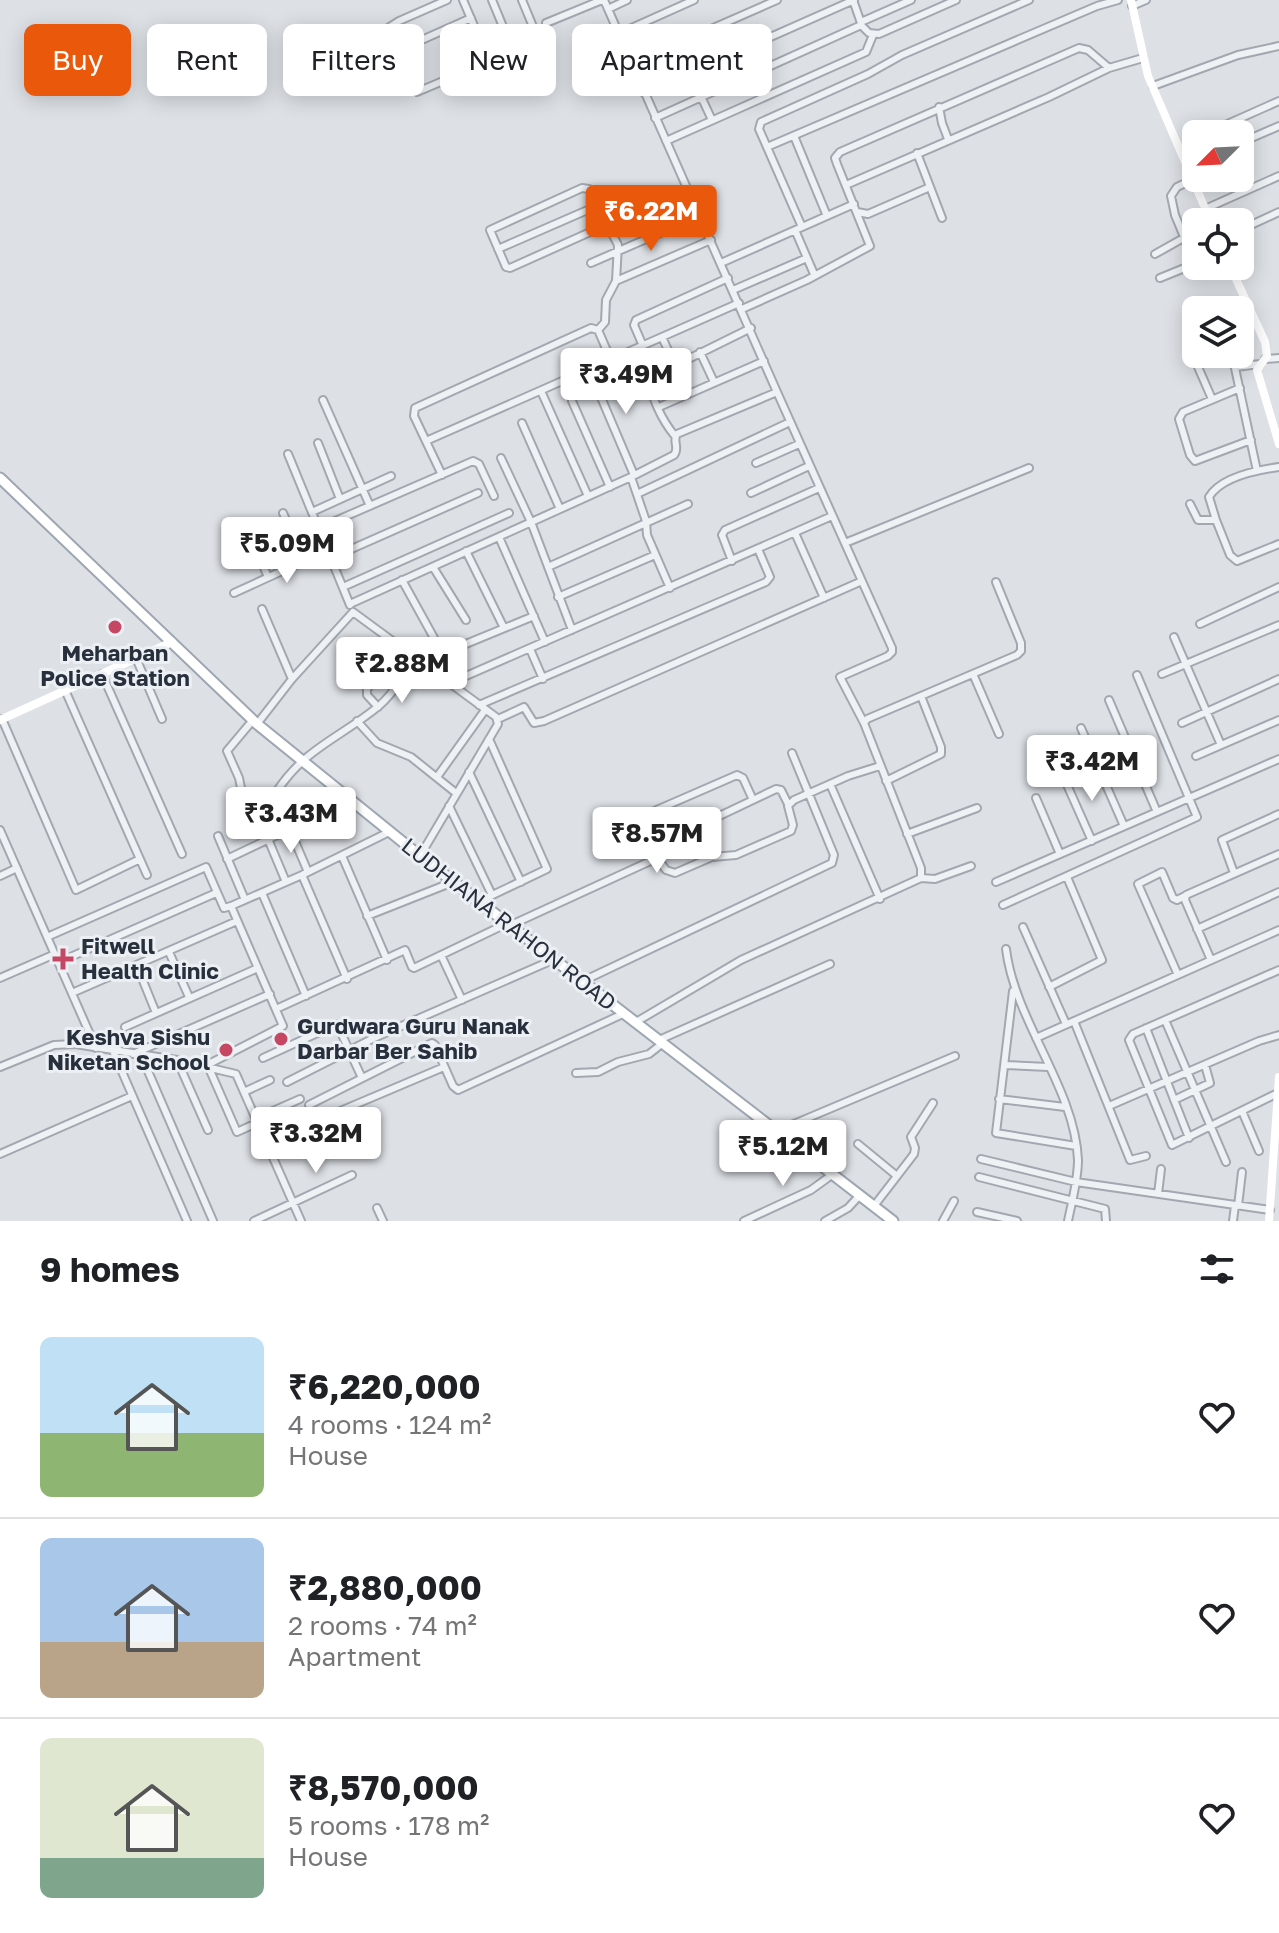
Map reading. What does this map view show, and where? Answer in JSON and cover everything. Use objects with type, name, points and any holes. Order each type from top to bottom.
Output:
[{"type":"main road","name":"LUDHIANA RAHON ROAD","points":[[0,478],[255,722],[301,761],[893,1221]]},
{"type":"street","points":[[395,24],[447,0]]},
{"type":"street","points":[[463,0],[474,24]]},
{"type":"street","points":[[492,0],[502,24]]},
{"type":"street","points":[[522,0],[530,24]]},
{"type":"street","points":[[576,0],[580,9]]},
{"type":"street","points":[[546,23],[603,0],[614,24]]},
{"type":"street","points":[[608,9],[627,0]]},
{"type":"street","points":[[640,24],[694,0]]},
{"type":"street","points":[[722,24],[777,0]]},
{"type":"street","points":[[772,36],[853,0],[861,24],[873,35]]},
{"type":"street","points":[[655,118],[911,0]]},
{"type":"street","points":[[666,141],[866,52],[873,35],[956,0]]},
{"type":"street","points":[[814,274],[759,129],[761,122],[868,74],[902,55],[1029,0]]},
{"type":"street","points":[[767,147],[1097,6],[1118,0]]},
{"type":"street","points":[[1146,0],[1131,3],[1143,58],[1182,145]]},
{"type":"street","points":[[424,39],[471,18]]},
{"type":"street","points":[[1153,86],[1228,58],[1279,46]]},
{"type":"street","points":[[426,441],[814,274],[870,246],[837,164],[837,155],[939,107],[1079,48],[1088,50],[1109,68]]},
{"type":"street","points":[[846,185],[1109,68],[1143,58]]},
{"type":"street","points":[[645,96],[751,328],[892,652],[840,677],[864,723],[921,868],[921,878]]},
{"type":"street","points":[[701,97],[712,120]]},
{"type":"street","points":[[1236,120],[1279,101]]},
{"type":"street","points":[[939,107],[948,139]]},
{"type":"street","points":[[1254,137],[1279,126]]},
{"type":"street","points":[[794,136],[827,216]]},
{"type":"street","points":[[917,153],[942,218]]},
{"type":"street","points":[[1207,208],[1279,176]]},
{"type":"street","points":[[1182,185],[1171,196],[1182,230]]},
{"type":"street","points":[[857,212],[868,214],[930,187]]},
{"type":"street","points":[[598,330],[607,315],[606,300],[616,281],[620,250],[608,224],[599,205],[589,189],[582,188],[491,228],[490,232],[506,267],[510,268],[608,224]]},
{"type":"street","points":[[721,263],[854,204]]},
{"type":"street","points":[[498,249],[599,205]]},
{"type":"street","points":[[1254,224],[1279,212]]},
{"type":"street","points":[[591,263],[699,216]]},
{"type":"street","points":[[1155,254],[1182,239]]},
{"type":"street","points":[[616,281],[711,240]]},
{"type":"street","points":[[733,290],[807,258]]},
{"type":"street","points":[[1160,278],[1182,269]]},
{"type":"street","points":[[643,346],[634,325],[636,320],[728,278]]},
{"type":"street","points":[[1236,280],[1265,342],[1262,362],[1257,370],[1279,444]]},
{"type":"street","points":[[442,475],[412,413],[415,408],[591,328],[598,330]]},
{"type":"street","points":[[350,604],[674,455],[677,449],[675,436],[659,407],[650,381],[652,377],[751,328]]},
{"type":"street","points":[[598,330],[611,360]]},
{"type":"street","points":[[662,337],[688,394]]},
{"type":"street","points":[[700,352],[714,382]]},
{"type":"street","points":[[1254,364],[1279,358]]},
{"type":"street","points":[[659,407],[764,361]]},
{"type":"street","points":[[1198,368],[1212,399]]},
{"type":"street","points":[[1236,368],[1257,471]]},
{"type":"street","points":[[589,369],[633,476],[647,535],[670,588]]},
{"type":"street","points":[[1240,388],[1180,415],[1193,460],[1199,461],[1251,440]]},
{"type":"street","points":[[541,391],[588,496]]},
{"type":"street","points":[[675,436],[777,392]]},
{"type":"street","points":[[323,400],[370,506]]},
{"type":"street","points":[[572,401],[610,487]]},
{"type":"street","points":[[637,494],[790,422]]},
{"type":"street","points":[[522,423],[560,509]]},
{"type":"street","points":[[318,443],[340,499]]},
{"type":"street","points":[[756,463],[799,444]]},
{"type":"street","points":[[288,454],[353,612],[498,719]]},
{"type":"street","points":[[501,458],[531,522],[572,630]]},
{"type":"street","points":[[319,528],[476,461],[494,496]]},
{"type":"street","points":[[751,493],[809,466]]},
{"type":"street","points":[[1279,467],[1227,482],[1210,494],[1230,555],[1237,561],[1279,544]]},
{"type":"street","points":[[845,543],[1029,468]]},
{"type":"street","points":[[312,512],[391,476]]},
{"type":"street","points":[[732,561],[722,535],[725,530],[819,488]]},
{"type":"street","points":[[331,558],[478,493]]},
{"type":"street","points":[[548,567],[688,504]]},
{"type":"street","points":[[1190,504],[1198,520],[1216,520]]},
{"type":"street","points":[[283,513],[304,561]]},
{"type":"street","points":[[343,587],[509,513]]},
{"type":"street","points":[[450,683],[832,516]]},
{"type":"street","points":[[795,533],[824,598]]},
{"type":"street","points":[[250,536],[268,577]]},
{"type":"street","points":[[499,537],[545,642]]},
{"type":"street","points":[[437,777],[482,708],[766,582],[770,577],[758,549]]},
{"type":"street","points":[[234,593],[328,550]]},
{"type":"street","points":[[466,551],[504,628]]},
{"type":"street","points":[[558,597],[655,555]]},
{"type":"street","points":[[433,567],[466,620]]},
{"type":"street","points":[[347,979],[277,795],[301,761],[378,707],[430,646],[434,638],[402,580]]},
{"type":"street","points":[[498,719],[524,707],[534,723],[544,721],[862,581]]},
{"type":"street","points":[[864,723],[1021,651],[1021,643],[996,582]]},
{"type":"street","points":[[1200,624],[1279,587]]},
{"type":"street","points":[[262,609],[292,679]]},
{"type":"street","points":[[244,803],[239,778],[227,751],[353,612]]},
{"type":"street","points":[[430,646],[439,652],[456,649],[534,616]]},
{"type":"street","points":[[1162,674],[1279,625]]},
{"type":"street","points":[[1174,637],[1221,745]]},
{"type":"street","points":[[140,859],[76,890],[1,719],[172,642]]},
{"type":"street","points":[[378,707],[367,695],[367,689],[402,648]]},
{"type":"street","points":[[456,649],[463,678]]},
{"type":"street","points":[[530,649],[543,679]]},
{"type":"street","points":[[136,658],[162,719]]},
{"type":"street","points":[[102,674],[182,854]]},
{"type":"street","points":[[973,674],[999,734]]},
{"type":"street","points":[[1003,905],[1194,820],[1197,813],[1137,675]]},
{"type":"street","points":[[1182,723],[1279,679]]},
{"type":"street","points":[[65,690],[147,875]]},
{"type":"street","points":[[886,781],[941,754],[921,696]]},
{"type":"street","points":[[1109,700],[1157,812]]},
{"type":"street","points":[[420,856],[498,724],[498,719]]},
{"type":"street","points":[[1196,756],[1279,720]]},
{"type":"street","points":[[357,721],[377,743],[405,754],[456,793]]},
{"type":"street","points":[[1081,728],[1124,826]]},
{"type":"street","points":[[480,901],[544,872],[547,867],[489,739]]},
{"type":"street","points":[[583,981],[830,866],[834,855],[792,753]]},
{"type":"street","points":[[996,882],[1279,759]]},
{"type":"street","points":[[789,804],[808,793],[880,766]]},
{"type":"street","points":[[469,772],[521,882]]},
{"type":"street","points":[[654,847],[779,788],[789,804],[788,812],[793,825],[791,831],[736,855],[712,857],[675,873],[666,870],[657,858],[642,820],[645,815],[737,775],[743,778],[753,800]]},
{"type":"street","points":[[1064,778],[1092,841]]},
{"type":"street","points":[[830,784],[880,899]]},
{"type":"street","points":[[1036,798],[1060,854]]},
{"type":"street","points":[[449,806],[492,895]]},
{"type":"street","points":[[907,834],[977,808]]},
{"type":"street","points":[[1234,873],[1222,840],[1279,814]]},
{"type":"street","points":[[227,859],[290,829]]},
{"type":"street","points":[[0,830],[96,1048]]},
{"type":"street","points":[[47,937],[206,867],[224,908],[231,906],[305,874],[389,832]]},
{"type":"street","points":[[218,836],[245,900]]},
{"type":"street","points":[[268,839],[286,882]]},
{"type":"street","points":[[0,852],[8,849]]},
{"type":"street","points":[[1178,975],[1138,884],[1162,872],[1173,898],[1177,900],[1279,854]]},
{"type":"street","points":[[342,856],[387,960]]},
{"type":"street","points":[[276,1009],[405,950],[413,968],[657,858]]},
{"type":"street","points":[[636,1022],[741,960],[921,878],[935,879],[971,866]]},
{"type":"street","points":[[0,876],[17,868]]},
{"type":"street","points":[[1049,987],[1102,960],[1067,877]]},
{"type":"street","points":[[367,916],[453,882]]},
{"type":"street","points":[[1197,929],[1279,892]]},
{"type":"street","points":[[59,962],[216,893]]},
{"type":"street","points":[[262,893],[306,996]]},
{"type":"street","points":[[1185,896],[1211,960]]},
{"type":"street","points":[[206,1066],[283,1026],[231,906]]},
{"type":"street","points":[[72,993],[237,921]]},
{"type":"street","points":[[1023,927],[1066,1024]]},
{"type":"street","points":[[1036,1038],[1279,930]]},
{"type":"street","points":[[1006,949],[1013,986],[1065,1107],[1076,1146],[1076,1182],[1068,1221]]},
{"type":"street","points":[[169,952],[189,997]]},
{"type":"street","points":[[0,978],[55,954]]},
{"type":"street","points":[[441,955],[462,1000]]},
{"type":"street","points":[[287,1082],[350,1050],[555,959]]},
{"type":"street","points":[[576,1073],[598,1072],[618,1062],[649,1054],[661,1041],[830,964]]},
{"type":"street","points":[[137,966],[156,1013]]},
{"type":"street","points":[[125,1027],[258,968]]},
{"type":"street","points":[[1278,1093],[1175,1145],[1170,1143],[1129,1040],[1146,1028],[1279,970]]},
{"type":"street","points":[[1013,986],[996,1129],[998,1134],[1076,1146]]},
{"type":"street","points":[[133,1054],[270,994]]},
{"type":"street","points":[[309,1105],[432,1043],[454,1088],[458,1090],[625,1013]]},
{"type":"street","points":[[1165,1020],[1226,1162]]},
{"type":"street","points":[[1074,1021],[1130,1160],[1133,1162],[1146,1156]]},
{"type":"street","points":[[263,1058],[337,1024],[362,1078]]},
{"type":"street","points":[[1146,1028],[1189,1138]]},
{"type":"street","points":[[1109,1106],[1279,1035]]},
{"type":"street","points":[[0,1067],[54,1045],[75,1044],[177,1060],[236,1074],[301,1221]]},
{"type":"street","points":[[113,1051],[187,1221]]},
{"type":"street","points":[[141,1055],[213,1221]]},
{"type":"street","points":[[777,1131],[955,1056]]},
{"type":"street","points":[[177,1060],[208,1130]]},
{"type":"street","points":[[1005,1065],[1048,1067]]},
{"type":"street","points":[[1174,1100],[1210,1083],[1205,1065]]},
{"type":"street","points":[[206,1066],[237,1132],[300,1099]]},
{"type":"street","points":[[267,1142],[444,1067]]},
{"type":"street","points":[[1269,1221],[1276,1195],[1279,1077]]},
{"type":"street","points":[[246,1091],[270,1080]]},
{"type":"street","points":[[0,1154],[132,1096]]},
{"type":"street","points":[[999,1099],[1065,1107]]},
{"type":"street","points":[[874,1206],[914,1154],[911,1137],[933,1103]]},
{"type":"street","points":[[1242,1111],[1259,1151]]},
{"type":"street","points":[[858,1144],[897,1176]]},
{"type":"street","points":[[981,1159],[1076,1182],[1270,1210]]},
{"type":"street","points":[[1158,1194],[1161,1169]]},
{"type":"street","points":[[1233,1221],[1242,1172]]},
{"type":"street","points":[[744,1221],[811,1190],[833,1174]]},
{"type":"street","points":[[254,1221],[352,1175]]},
{"type":"street","points":[[979,1177],[1105,1209],[1106,1221]]},
{"type":"street","points":[[825,1221],[840,1214],[860,1195]]},
{"type":"street","points":[[943,1221],[954,1201]]},
{"type":"street","points":[[377,1208],[383,1221]]},
{"type":"street","points":[[977,1212],[1017,1221]]},
{"type":"street","points":[[840,1214],[848,1221]]},
{"type":"place","name":"Meharban Police Station","points":[[115,627]]},
{"type":"place","name":"Fitwell Health Clinic","points":[[63,959]]},
{"type":"place","name":"Gurdwara Guru Nanak Darbar Ber Sahib","points":[[281,1039]]},
{"type":"place","name":"Keshva Sishu Niketan School","points":[[226,1050]]}]
